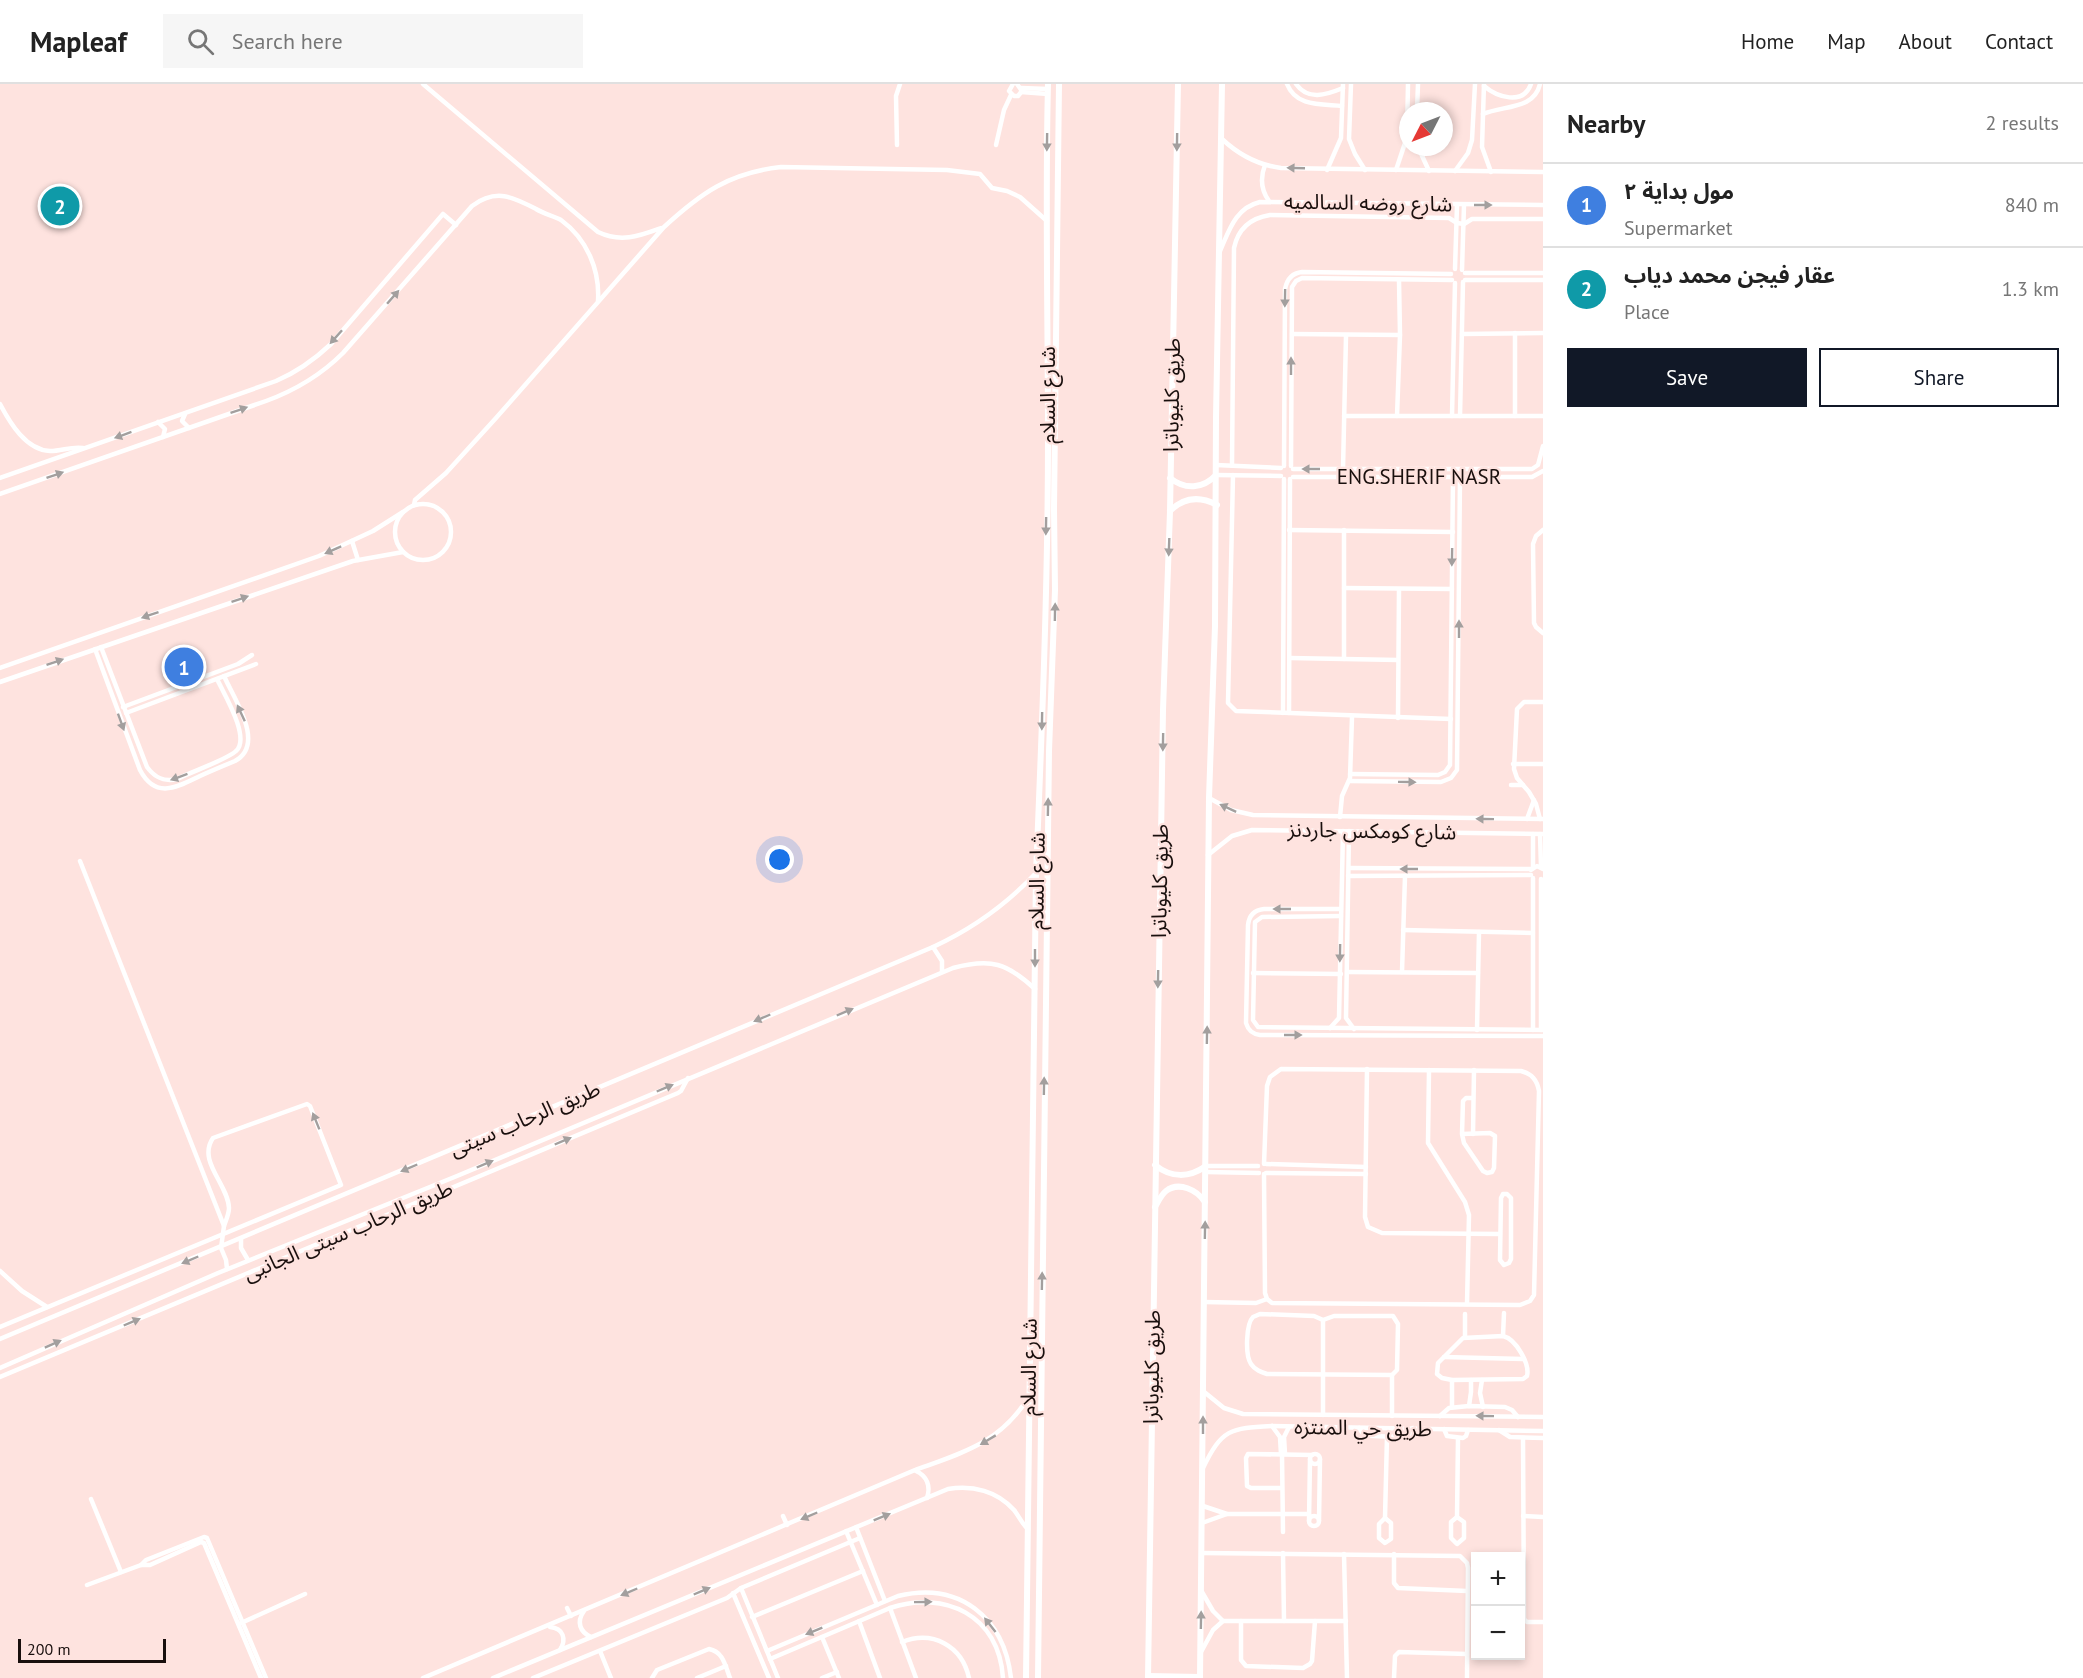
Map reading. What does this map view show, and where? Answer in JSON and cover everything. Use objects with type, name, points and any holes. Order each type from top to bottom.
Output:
[{"type":"main road","name":"شارع السلام","points":[[1038,1678],[1049,752],[1055,590],[1059,84]]},
{"type":"main road","name":"طريق كليوباترا","points":[[1148,1677],[1155,1165],[1178,84]]},
{"type":"main road","points":[[1148,1677],[1200,1678],[1209,798],[1215,626],[1222,84]]},
{"type":"main road","name":"شارع السلام","points":[[1026,1678],[1036,873],[1048,440],[1048,89]]},
{"type":"main road","points":[[1170,478],[1181,485],[1194,487],[1206,483],[1216,475]]},
{"type":"main road","points":[[1170,511],[1189,499],[1199,499],[1217,506]]},
{"type":"main road","points":[[1041,751],[1049,752]]},
{"type":"main road","points":[[1155,1165],[1166,1172],[1179,1175],[1206,1169]]},
{"type":"main road","points":[[1155,1207],[1163,1193],[1174,1187],[1194,1190],[1205,1202]]},
{"type":"main road","points":[[1028,1381],[1041,1382]]},
{"type":"street","points":[[423,84],[598,232],[611,237],[632,238],[664,227]]},
{"type":"street","points":[[897,145],[896,96],[900,84]]},
{"type":"street","points":[[996,145],[1012,84]]},
{"type":"street","points":[[1287,84],[1291,92],[1302,101],[1342,106]]},
{"type":"street","points":[[1296,84],[1306,94],[1314,96],[1329,93],[1343,86],[1341,138],[1327,170]]},
{"type":"street","points":[[1351,84],[1349,139],[1365,170]]},
{"type":"street","points":[[1408,84],[1408,102]]},
{"type":"street","points":[[1417,102],[1418,84]]},
{"type":"street","points":[[1455,171],[1468,153],[1472,140],[1475,84]]},
{"type":"street","points":[[1484,85],[1498,95],[1518,97],[1527,92],[1531,84]]},
{"type":"street","points":[[1483,114],[1525,104],[1536,95],[1540,84]]},
{"type":"street","points":[[1484,85],[1482,147],[1491,171]]},
{"type":"street","points":[[1011,94],[1016,96],[1020,88],[1048,89]]},
{"type":"street","points":[[1341,138],[1349,139]]},
{"type":"street","name":"شارع روضه السالميه","points":[[1222,140],[1242,155],[1265,165],[1281,168],[1543,172]]},
{"type":"street","points":[[1396,170],[1401,156]]},
{"type":"street","points":[[1422,156],[1429,171]]},
{"type":"street","points":[[1265,165],[1262,173],[1262,186],[1269,201]]},
{"type":"street","points":[[414,505],[415,500],[446,473],[496,418],[664,227],[693,200],[716,186],[749,173],[782,167],[946,170],[980,174],[992,188],[1020,197],[1047,221]]},
{"type":"street","points":[[0,494],[282,395],[320,374],[344,352],[477,202],[489,197],[502,195],[512,197],[544,214],[560,219],[582,242],[591,258],[597,274],[598,301]]},
{"type":"street","name":"شارع روضه السالميه","points":[[1220,251],[1230,225],[1239,214],[1255,203],[1269,201],[1543,206]]},
{"type":"street","points":[[1451,274],[1455,269],[1457,205]]},
{"type":"street","points":[[1460,416],[1464,205]]},
{"type":"street","points":[[560,219],[569,209]]},
{"type":"street","points":[[0,478],[276,381],[312,360],[338,335],[443,214],[456,225]]},
{"type":"street","points":[[1232,465],[1234,248],[1245,226],[1259,217],[1270,215],[1449,218],[1456,224],[1464,224],[1472,219],[1543,219]]},
{"type":"street","points":[[1455,269],[1463,272],[1543,273]]},
{"type":"street","points":[[1286,713],[1283,664],[1282,467],[1285,289],[1288,280],[1293,275],[1302,272],[1451,274]]},
{"type":"street","points":[[1351,273],[1351,279]]},
{"type":"street","points":[[1451,274],[1453,282],[1452,416]]},
{"type":"street","points":[[1286,713],[1290,658],[1292,287],[1302,278],[1453,282],[1543,280]]},
{"type":"street","points":[[1398,416],[1400,280]]},
{"type":"street","points":[[1515,333],[1515,416]]},
{"type":"street","points":[[1462,334],[1543,333]]},
{"type":"street","points":[[1292,334],[1400,335]]},
{"type":"street","points":[[1343,469],[1346,336]]},
{"type":"street","points":[[1284,391],[1291,391]]},
{"type":"street","points":[[0,404],[2,414],[20,434],[40,448],[53,451],[74,447],[86,448]]},
{"type":"street","points":[[185,414],[182,421],[189,428]]},
{"type":"street","points":[[1344,416],[1543,416]]},
{"type":"street","points":[[158,422],[165,429],[163,437]]},
{"type":"street","points":[[1216,465],[1343,469],[1532,469],[1538,465],[1543,446]]},
{"type":"street","points":[[1248,467],[1248,475]]},
{"type":"street","points":[[1396,469],[1396,477]]},
{"type":"street","name":"ENG.SHERIF NASR","points":[[1216,475],[1292,478],[1532,477],[1543,471]]},
{"type":"street","points":[[1233,475],[1228,702],[1236,711],[1451,719]]},
{"type":"street","points":[[1350,774],[1442,774],[1451,762],[1453,477]]},
{"type":"street","points":[[1349,781],[1441,782],[1451,778],[1457,770],[1460,477]]},
{"type":"street","points":[[0,668],[286,569],[352,542],[414,505],[429,504],[437,507],[448,519],[451,534],[445,550],[431,559],[415,559],[403,552],[395,536],[395,527],[403,512]]},
{"type":"street","points":[[1283,530],[1453,532]]},
{"type":"street","points":[[1344,530],[1344,659]]},
{"type":"street","points":[[1543,530],[1534,541],[1533,553],[1534,623],[1543,633]]},
{"type":"street","points":[[352,542],[358,560]]},
{"type":"street","points":[[0,682],[358,560],[403,552]]},
{"type":"street","points":[[1344,588],[1452,589]]},
{"type":"street","points":[[1398,718],[1399,588]]},
{"type":"street","points":[[98,648],[131,748],[144,777],[149,783],[160,788],[170,789],[242,757],[249,742],[246,724],[224,676]]},
{"type":"street","points":[[126,713],[224,676],[252,654]]},
{"type":"street","points":[[1290,658],[1398,660]]},
{"type":"street","points":[[123,707],[234,669],[256,664]]},
{"type":"street","points":[[1283,664],[1289,665]]},
{"type":"street","points":[[108,675],[147,767],[159,779],[173,780],[236,751],[242,741],[239,726],[217,679]]},
{"type":"street","points":[[1541,819],[1534,800],[1515,774],[1513,764],[1517,710],[1524,702],[1543,702]]},
{"type":"street","points":[[1340,817],[1342,796],[1350,774],[1352,717]]},
{"type":"street","points":[[208,764],[211,771]]},
{"type":"street","points":[[1513,764],[1543,764]]},
{"type":"street","points":[[1511,785],[1523,785]]},
{"type":"street","name":"شارع كومكس جاردنز","points":[[1209,798],[1231,810],[1253,815],[1541,819]]},
{"type":"street","points":[[1527,819],[1534,800]]},
{"type":"street","points":[[1252,830],[1253,815]]},
{"type":"street","name":"شارع كومكس جاردنز","points":[[1209,855],[1232,836],[1252,830],[1542,834]]},
{"type":"street","points":[[1330,1029],[1339,1018],[1343,831]]},
{"type":"street","points":[[1349,831],[1346,1018],[1354,1029]]},
{"type":"street","points":[[1533,834],[1533,1030]]},
{"type":"street","points":[[1348,876],[1532,872],[1542,868],[1542,834]]},
{"type":"street","points":[[80,861],[224,1226]]},
{"type":"street","points":[[1341,916],[1260,918],[1254,924],[1253,1020],[1258,1027],[1542,1030],[1542,877],[1532,872],[1349,868]]},
{"type":"street","name":"طريق الرحاب سيتى","points":[[0,1339],[933,947],[988,916],[1036,873]]},
{"type":"street","points":[[1402,972],[1405,876]]},
{"type":"street","points":[[1341,909],[1264,909],[1249,918],[1246,1023],[1248,1029],[1256,1035],[1543,1036]]},
{"type":"street","points":[[1403,930],[1533,933]]},
{"type":"street","points":[[1477,1030],[1479,932]]},
{"type":"street","points":[[933,947],[940,956],[942,972]]},
{"type":"street","name":"طريق الرحاب سيتى","points":[[0,1368],[248,1260],[465,1172],[942,972],[970,963],[1004,966],[1016,971],[1035,989]]},
{"type":"street","points":[[1247,973],[1478,973]]},
{"type":"street","points":[[1258,1166],[1263,1173],[1265,1293],[1267,1299],[1275,1303],[1524,1305],[1533,1298],[1535,1291],[1538,1085],[1531,1075],[1521,1071],[1367,1069],[1286,1069],[1273,1073],[1267,1086],[1265,1164],[1268,1170],[1263,1173]]},
{"type":"street","points":[[1367,1069],[1365,1217],[1368,1227],[1382,1233],[1500,1234]]},
{"type":"street","points":[[1430,1070],[1428,1143],[1468,1208],[1467,1305]]},
{"type":"street","points":[[1473,1134],[1474,1070]]},
{"type":"street","name":"طريق الرحاب سيتى الجانبى","points":[[0,1377],[678,1093],[689,1077]]},
{"type":"street","points":[[1462,1134],[1490,1133],[1496,1137],[1494,1168],[1489,1173],[1483,1171],[1466,1146],[1462,1134],[1463,1101],[1466,1098],[1473,1098]]},
{"type":"street","points":[[0,1327],[222,1236],[341,1185],[308,1104],[213,1138],[209,1143],[207,1155],[229,1203],[229,1214],[224,1226],[222,1236],[221,1248],[227,1269]]},
{"type":"street","points":[[1206,1169],[1265,1164],[1366,1167]]},
{"type":"street","points":[[1226,1166],[1226,1172]]},
{"type":"street","points":[[1245,1166],[1245,1173]]},
{"type":"street","points":[[1206,1169],[1245,1173],[1365,1174]]},
{"type":"street","points":[[1503,1194],[1507,1194],[1511,1198],[1511,1259],[1506,1264],[1501,1263],[1500,1260],[1500,1234],[1501,1198],[1503,1194]]},
{"type":"street","points":[[274,1213],[278,1222]]},
{"type":"street","points":[[241,1239],[243,1253],[248,1260]]},
{"type":"street","points":[[0,1271],[21,1291],[47,1307]]},
{"type":"street","points":[[218,1273],[222,1284]]},
{"type":"street","points":[[115,1279],[120,1290]]},
{"type":"street","points":[[1204,1302],[1256,1303],[1267,1299]]},
{"type":"street","points":[[1503,1336],[1504,1313]]},
{"type":"street","points":[[1392,1375],[1268,1374],[1258,1371],[1248,1359],[1248,1326],[1253,1317],[1260,1314],[1314,1316],[1323,1320],[1334,1316],[1395,1317],[1398,1324],[1398,1369],[1392,1375],[1392,1416]]},
{"type":"street","points":[[1465,1314],[1466,1336]]},
{"type":"street","points":[[1323,1320],[1323,1415]]},
{"type":"street","points":[[106,1321],[110,1332]]},
{"type":"street","points":[[1466,1336],[1503,1336],[1513,1341],[1523,1359],[1528,1370],[1527,1376],[1523,1379],[1452,1380],[1442,1378],[1437,1374],[1436,1367],[1458,1341],[1466,1336]]},
{"type":"street","points":[[24,1357],[27,1366]]},
{"type":"street","points":[[1444,1357],[1523,1359]]},
{"type":"street","points":[[1452,1380],[1452,1407]]},
{"type":"street","points":[[1469,1406],[1471,1380]]},
{"type":"street","points":[[1482,1380],[1480,1394],[1483,1407]]},
{"type":"street","name":"طريق حي المنتزه","points":[[1203,1391],[1224,1408],[1243,1414],[1543,1417]]},
{"type":"street","points":[[423,1678],[915,1470],[987,1442],[1011,1423],[1028,1398]]},
{"type":"street","points":[[1440,1416],[1452,1407],[1469,1406],[1505,1407],[1512,1410],[1518,1417]]},
{"type":"street","points":[[1242,1424],[1243,1414]]},
{"type":"street","name":"طريق حي المنتزه","points":[[1203,1468],[1213,1447],[1220,1439],[1242,1424],[1289,1427],[1543,1431]]},
{"type":"street","points":[[1272,1426],[1280,1437],[1282,1454]]},
{"type":"street","points":[[1283,1532],[1282,1454],[1284,1437],[1289,1427]]},
{"type":"street","points":[[1359,1428],[1367,1435],[1387,1436],[1408,1436],[1413,1428]]},
{"type":"street","points":[[1444,1430],[1447,1437],[1458,1438],[1466,1436],[1468,1430]]},
{"type":"street","points":[[1499,1430],[1510,1437],[1543,1438]]},
{"type":"street","points":[[1385,1518],[1391,1523],[1391,1539],[1385,1544],[1379,1538],[1379,1524],[1385,1518],[1387,1436]]},
{"type":"street","points":[[1457,1517],[1464,1522],[1464,1538],[1457,1544],[1451,1538],[1451,1522],[1457,1517],[1458,1438]]},
{"type":"street","points":[[1523,1438],[1524,1618],[1529,1622],[1543,1622]]},
{"type":"street","points":[[1282,1488],[1251,1488],[1246,1483],[1248,1454],[1311,1457],[1317,1455],[1320,1459],[1319,1521],[1314,1516],[1309,1521],[1311,1457]]},
{"type":"street","points":[[1311,1457],[1315,1464],[1320,1459]]},
{"type":"street","points":[[915,1470],[925,1476],[928,1481],[927,1498]]},
{"type":"street","points":[[493,1678],[856,1527],[957,1488],[983,1490],[1006,1502],[1028,1529]]},
{"type":"street","points":[[91,1499],[121,1572]]},
{"type":"street","points":[[1203,1506],[1227,1514]]},
{"type":"street","points":[[1202,1522],[1227,1514],[1309,1514]]},
{"type":"street","points":[[783,1516],[787,1525]]},
{"type":"street","points":[[1523,1516],[1543,1517]]},
{"type":"street","points":[[856,1527],[885,1601]]},
{"type":"street","points":[[846,1532],[877,1605]]},
{"type":"street","points":[[533,1678],[717,1602],[741,1588],[860,1538]]},
{"type":"street","points":[[87,1585],[141,1565],[150,1564],[178,1550],[204,1543],[266,1678]]},
{"type":"street","points":[[1202,1553],[1460,1556],[1467,1563],[1467,1678]]},
{"type":"street","points":[[1284,1553],[1284,1621]]},
{"type":"street","points":[[1344,1554],[1347,1678]]},
{"type":"street","points":[[1394,1554],[1394,1583],[1398,1588],[1467,1591]]},
{"type":"street","points":[[753,1617],[863,1571]]},
{"type":"street","points":[[741,1588],[778,1678]]},
{"type":"street","points":[[1201,1591],[1213,1611],[1223,1621]]},
{"type":"street","points":[[767,1651],[898,1596],[927,1592],[941,1593],[968,1603],[983,1615],[998,1635],[1007,1654],[1011,1678]]},
{"type":"street","points":[[733,1593],[769,1678]]},
{"type":"street","points":[[240,1623],[305,1594]]},
{"type":"street","points":[[770,1659],[890,1608],[904,1603],[928,1601],[963,1611],[973,1618],[989,1636],[1000,1658],[1003,1678]]},
{"type":"street","points":[[567,1608],[571,1616]]},
{"type":"street","points":[[890,1608],[916,1678]]},
{"type":"street","points":[[741,1613],[749,1609]]},
{"type":"street","points":[[584,1611],[579,1621],[580,1627],[586,1635],[592,1637]]},
{"type":"street","points":[[859,1621],[880,1678]]},
{"type":"street","points":[[1201,1652],[1213,1629],[1223,1621],[1346,1621]]},
{"type":"street","points":[[1241,1621],[1241,1660],[1246,1666],[1303,1668],[1312,1661],[1315,1621]]},
{"type":"street","points":[[240,1623],[261,1678]]},
{"type":"street","points":[[547,1627],[553,1627],[562,1634],[564,1639],[561,1650]]},
{"type":"street","points":[[822,1637],[838,1675],[822,1678]]},
{"type":"street","points":[[902,1642],[924,1637],[945,1643],[961,1658],[969,1678]]},
{"type":"street","points":[[652,1678],[657,1670],[709,1649],[721,1655],[730,1678]]},
{"type":"street","points":[[600,1651],[611,1678]]},
{"type":"street","points":[[1394,1678],[1395,1656],[1399,1652],[1467,1654]]},
{"type":"street","points":[[697,1678],[726,1666]]},
{"type":"place","name":"عقار فيجن محمد دياب","points":[[60,206]]},
{"type":"place","name":"مول بداية ۲","points":[[184,667]]}]
